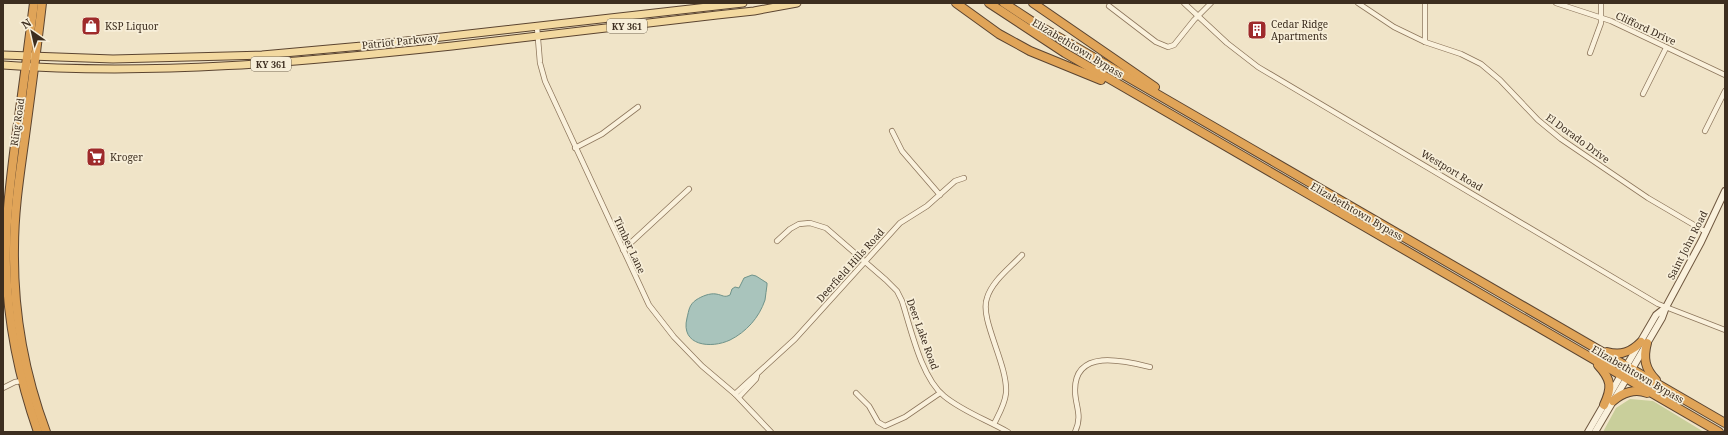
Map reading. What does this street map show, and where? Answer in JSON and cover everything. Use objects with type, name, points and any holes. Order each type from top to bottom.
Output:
[{"type":"highway","name":"Ring Road","points":[[34,3],[27,57],[30,67],[16,208],[14,274],[22,350],[29,380],[46,432]]},
{"type":"highway","name":"Ring Road","points":[[38,432],[22,381],[10,324],[6,252],[9,197],[30,67],[35,57],[42,3]]},
{"type":"highway","points":[[948,3],[963,14],[1030,51],[1095,76],[1203,133]]},
{"type":"highway","points":[[956,3],[999,34]]},
{"type":"highway","name":"Elizabethtown Bypass","points":[[989,3],[1065,53],[1719,432]]},
{"type":"highway","name":"Elizabethtown Bypass","points":[[1004,3],[1036,24],[1725,423]]},
{"type":"highway","points":[[1034,3],[1191,114]]},
{"type":"highway","points":[[1596,348],[1609,353],[1620,354],[1644,343],[1644,357],[1647,369],[1655,379],[1670,392]]},
{"type":"highway","points":[[1591,358],[1603,370],[1609,381],[1610,392],[1604,405]]},
{"type":"highway","points":[[1613,401],[1626,393],[1638,391],[1665,401]]},
{"type":"main road","name":"Patriot Parkway","points":[[3,55],[27,57],[159,59],[262,55],[362,46],[743,3]]},
{"type":"main road","name":"Patriot Parkway","points":[[3,65],[30,67],[143,69],[284,63],[754,11],[797,3]]},
{"type":"street","name":"Westport Road","points":[[1184,3],[1230,46],[1253,64],[1658,304],[1725,330]]},
{"type":"street","points":[[1109,6],[1144,34],[1165,47],[1174,45],[1197,16],[1211,3]]},
{"type":"street","name":"El Dorado Drive","points":[[1358,3],[1394,26],[1425,42],[1461,54],[1481,64],[1500,80],[1538,120],[1557,135],[1648,198],[1706,232]]},
{"type":"street","points":[[1425,3],[1425,42]]},
{"type":"street","name":"Clifford Drive","points":[[1556,3],[1601,17],[1725,75]]},
{"type":"street","points":[[1590,53],[1601,23],[1601,3]]},
{"type":"street","name":"Timber Lane","points":[[536,27],[540,64],[545,81],[646,299],[662,322],[702,366],[737,396],[772,432]]},
{"type":"street","points":[[1643,94],[1666,48]]},
{"type":"street","points":[[1705,131],[1725,91]]},
{"type":"street","points":[[575,148],[602,134],[638,108]]},
{"type":"street","points":[[892,131],[902,151],[940,195]]},
{"type":"street","name":"Deerfield Hills Road","points":[[737,396],[753,376],[757,375],[795,339],[900,223],[927,206],[955,181],[964,178]]},
{"type":"street","points":[[623,250],[688,189]]},
{"type":"street","name":"Saint John Road","points":[[1588,432],[1604,405],[1630,368],[1644,343],[1656,315],[1666,307],[1706,232],[1725,191]]},
{"type":"street","name":"Deer Lake Road","points":[[777,241],[794,226],[804,223],[815,224],[831,231],[894,287],[900,296],[925,371],[931,382],[940,392],[958,405],[1008,432]]},
{"type":"street","points":[[994,424],[1004,402],[1006,388],[1002,366],[986,315],[985,302],[988,293],[994,284],[1022,255]]},
{"type":"street","points":[[1075,432],[1079,423],[1076,382],[1081,371],[1086,365],[1103,359],[1150,367]]},
{"type":"street","name":"Saint John Road","points":[[1595,432],[1613,401],[1624,377]]},
{"type":"street","points":[[3,388],[15,382],[22,381]]},
{"type":"street","points":[[856,393],[869,406],[878,422],[885,426],[905,417],[940,392]]},
{"type":"green space","points":[[1630,399],[1653,401],[1704,432],[1603,432],[1616,408]]},
{"type":"water","points":[[752,275],[767,283],[767,285],[765,300],[762,307],[756,318],[747,329],[736,337],[722,343],[706,344],[693,340],[688,335],[686,327],[688,313],[692,304],[703,296],[709,294],[728,296],[730,295],[732,289],[735,287],[739,288],[744,278]]},
{"type":"place","name":"KSP Liquor","points":[[91,26]]},
{"type":"place","name":"Cedar Ridge Apartments","points":[[1257,30]]},
{"type":"place","name":"Kroger","points":[[96,157]]}]
